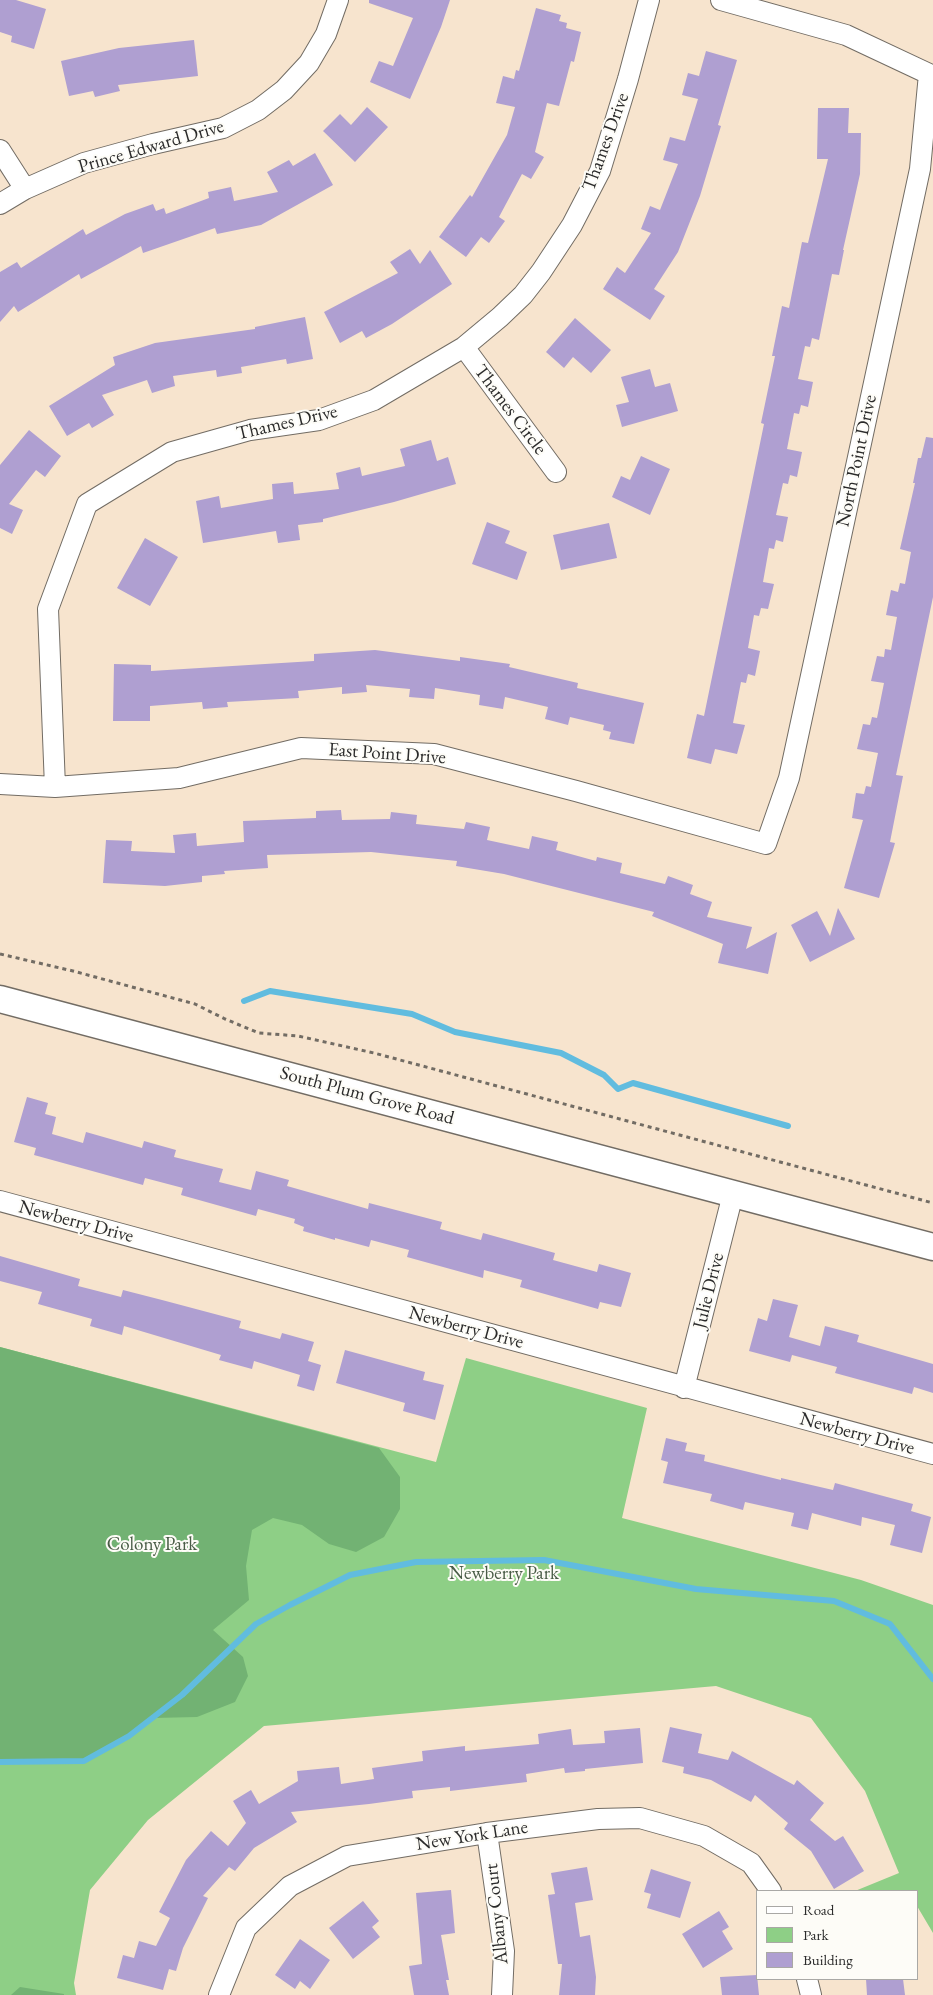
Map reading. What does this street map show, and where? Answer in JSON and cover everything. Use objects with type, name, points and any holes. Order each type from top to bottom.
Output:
[{"type":"street","name":"Prince Edward Drive","points":[[0,204],[25,189],[84,163],[153,144],[224,128],[258,110],[284,90],[309,63],[326,34],[338,0]]},
{"type":"street","name":"Thames Drive","points":[[55,787],[48,609],[87,504],[172,452],[250,430],[319,420],[374,400],[464,347],[523,295],[541,272],[572,225],[600,171],[610,144],[649,0]]},
{"type":"street","name":"North Point Drive","points":[[721,0],[846,35],[928,74],[920,169],[789,778],[766,844]]},
{"type":"street","points":[[0,150],[25,189]]},
{"type":"street","name":"Thames Circle","points":[[464,347],[556,472]]},
{"type":"street","name":"East Point Drive","points":[[0,784],[55,787],[178,778],[301,748],[434,754],[766,844]]},
{"type":"street","name":"South Plum Grove Road","points":[[0,999],[933,1247]]},
{"type":"street","name":"Julie Drive","points":[[684,1388],[733,1194]]},
{"type":"street","name":"Newberry Drive","points":[[0,1201],[933,1454]]},
{"type":"street","name":"New York Lane","points":[[219,1995],[246,1928],[290,1886],[347,1856],[487,1833],[598,1819],[640,1818],[704,1836],[751,1863],[770,1890]]},
{"type":"street","name":"Albany Court","points":[[487,1833],[504,1951],[502,1995]]},
{"type":"street","points":[[808,1980],[811,1995]]},
{"type":"path","points":[[0,954],[74,971],[195,1004],[225,1019],[259,1032],[298,1036],[374,1053],[933,1203]]},
{"type":"green space","name":"Newberry Park","points":[[0,1347],[436,1462],[466,1358],[647,1408],[622,1518],[861,1580],[933,1605],[933,1933],[918,1908],[918,1890],[857,1890],[899,1873],[865,1791],[811,1718],[716,1686],[264,1726],[148,1820],[90,1890],[74,1983],[76,1995],[0,1995]]},
{"type":"green space","name":"Colony Park","points":[[0,1347],[379,1448],[400,1477],[400,1509],[384,1537],[356,1552],[329,1544],[302,1525],[273,1518],[252,1530],[246,1566],[249,1600],[213,1630],[243,1657],[248,1676],[235,1702],[197,1717],[153,1718],[129,1736],[84,1761],[0,1762]]},
{"type":"green space","points":[[20,1987],[64,1994],[64,1995],[11,1995]]},
{"type":"building","points":[[0,0],[16,0],[46,9],[34,49],[11,42],[12,36],[0,32]]},
{"type":"building","points":[[369,0],[450,0],[441,27],[410,99],[370,82],[379,61],[393,66],[413,18],[369,3]]},
{"type":"building","points":[[536,8],[561,15],[559,21],[567,23],[566,28],[581,32],[574,62],[571,61],[559,106],[547,103],[535,152],[544,157],[531,179],[522,174],[499,217],[505,221],[489,243],[481,237],[466,257],[439,237],[470,195],[472,197],[507,135],[515,107],[496,103],[503,76],[514,79],[516,70],[519,71]]},
{"type":"building","points":[[194,40],[198,76],[118,85],[120,91],[95,97],[93,91],[69,96],[61,61],[119,48]]},
{"type":"building","points":[[706,51],[737,60],[718,125],[721,126],[700,196],[678,252],[654,289],[665,296],[650,320],[603,289],[617,267],[625,273],[651,233],[641,229],[650,206],[660,210],[678,164],[663,160],[670,137],[685,141],[698,99],[682,95],[688,73],[699,76]]},
{"type":"building","points":[[367,107],[388,127],[355,162],[323,131],[340,114],[351,125]]},
{"type":"building","points":[[818,108],[849,108],[848,133],[861,133],[860,174],[839,275],[832,274],[819,340],[812,338],[810,347],[805,346],[798,379],[813,382],[808,407],[801,405],[799,414],[794,413],[787,449],[802,452],[797,477],[790,475],[788,484],[783,483],[776,515],[788,517],[783,542],[776,540],[774,549],[769,548],[763,582],[774,584],[768,609],[761,608],[759,616],[754,615],[748,648],[760,651],[755,676],[748,674],[746,683],[741,682],[733,723],[745,725],[737,754],[715,749],[711,764],[687,758],[697,714],[704,716],[764,424],[761,423],[775,356],[772,356],[782,306],[789,308],[802,242],[808,243],[828,159],[817,159]]},
{"type":"building","points":[[315,153],[333,185],[261,225],[217,234],[215,228],[143,253],[141,246],[81,279],[79,274],[18,312],[14,306],[0,322],[0,272],[17,262],[21,268],[83,229],[86,235],[125,214],[153,204],[156,211],[164,208],[166,214],[209,198],[208,192],[231,187],[234,201],[278,192],[267,172],[289,160],[293,166]]},
{"type":"building","points":[[410,249],[420,264],[430,250],[452,284],[392,324],[366,338],[362,331],[340,343],[324,312],[398,273],[390,262]]},
{"type":"building","points":[[305,317],[313,359],[287,364],[286,359],[241,367],[242,373],[217,377],[216,370],[173,376],[175,386],[152,393],[147,380],[102,395],[114,415],[92,428],[89,423],[67,436],[49,406],[115,365],[113,357],[155,343],[255,329],[255,327]]},
{"type":"building","points":[[575,318],[611,350],[591,373],[573,357],[564,368],[546,352]]},
{"type":"building","points":[[650,369],[655,387],[670,383],[678,411],[622,427],[616,405],[629,402],[621,377]]},
{"type":"building","points":[[29,430],[61,456],[45,477],[36,470],[9,504],[23,510],[12,534],[0,528],[0,465]]},
{"type":"building","points":[[926,437],[933,438],[933,597],[896,775],[903,776],[890,842],[895,843],[879,898],[844,888],[863,820],[852,818],[856,793],[864,794],[866,786],[871,787],[878,753],[857,749],[863,724],[870,725],[872,717],[877,718],[884,683],[871,681],[877,656],[884,657],[885,649],[891,650],[897,617],[886,615],[891,590],[898,592],[900,583],[905,584],[911,552],[900,549],[915,483],[913,483],[918,458],[921,458]]},
{"type":"building","points":[[431,440],[437,461],[448,457],[456,484],[394,502],[323,519],[323,522],[298,525],[300,540],[278,543],[276,531],[203,543],[196,501],[219,496],[221,508],[273,499],[272,484],[293,482],[294,494],[339,489],[336,473],[360,467],[362,476],[405,466],[400,449]]},
{"type":"building","points":[[641,456],[670,469],[650,515],[612,497],[621,476],[630,480]]},
{"type":"building","points":[[487,522],[510,531],[505,543],[527,552],[517,580],[472,564]]},
{"type":"building","points":[[609,523],[617,558],[561,570],[553,535]]},
{"type":"building","points":[[145,538],[178,557],[150,606],[117,588]]},
{"type":"building","points":[[375,650],[460,661],[460,657],[510,664],[509,667],[578,683],[577,688],[644,703],[634,744],[609,739],[611,732],[603,730],[604,725],[570,717],[568,725],[545,719],[548,707],[505,697],[503,709],[479,705],[480,695],[435,688],[434,699],[409,697],[410,689],[366,685],[367,692],[342,694],[342,687],[298,691],[299,698],[227,702],[228,707],[203,709],[202,702],[150,706],[150,721],[113,721],[114,664],[151,665],[151,671],[314,661],[314,654]]},
{"type":"building","points":[[341,810],[342,820],[390,819],[391,812],[417,815],[416,824],[464,829],[466,822],[490,827],[487,840],[529,849],[532,836],[558,842],[556,850],[596,861],[597,857],[622,863],[620,873],[665,884],[668,876],[693,885],[690,894],[712,902],[707,917],[752,927],[746,949],[777,932],[768,974],[718,963],[723,944],[652,916],[654,912],[504,874],[456,866],[457,861],[371,852],[267,855],[268,868],[224,871],[225,874],[202,876],[202,882],[165,886],[103,883],[106,840],[132,841],[131,851],[175,853],[173,835],[196,833],[197,846],[244,842],[243,821],[316,818],[316,811]]},
{"type":"building","points":[[838,908],[855,939],[810,962],[791,925],[817,911],[830,936]]},
{"type":"building","points":[[27,1097],[48,1103],[45,1114],[56,1117],[52,1134],[83,1143],[86,1132],[142,1148],[144,1141],[176,1150],[174,1157],[223,1169],[219,1182],[251,1190],[256,1171],[289,1180],[287,1186],[368,1209],[369,1203],[442,1222],[440,1229],[481,1240],[483,1233],[555,1253],[553,1260],[597,1272],[599,1264],[631,1273],[621,1307],[600,1302],[598,1309],[520,1287],[522,1280],[484,1270],[483,1278],[407,1257],[409,1250],[371,1240],[369,1247],[335,1238],[335,1240],[303,1231],[304,1227],[294,1223],[295,1219],[258,1209],[256,1216],[181,1195],[183,1188],[145,1178],[143,1185],[34,1155],[36,1148],[14,1142]]},
{"type":"building","points":[[0,1256],[80,1279],[78,1286],[121,1297],[123,1290],[241,1321],[239,1328],[280,1339],[282,1333],[314,1342],[308,1361],[321,1365],[314,1391],[297,1386],[300,1375],[254,1361],[252,1369],[219,1360],[221,1355],[124,1326],[122,1335],[90,1326],[92,1319],[38,1304],[42,1292],[0,1281]]},
{"type":"building","points":[[773,1299],[798,1305],[789,1337],[820,1346],[825,1326],[859,1335],[857,1342],[933,1364],[933,1393],[914,1387],[912,1394],[835,1373],[837,1367],[792,1355],[790,1362],[749,1351],[758,1318],[767,1321]]},
{"type":"building","points":[[345,1350],[425,1372],[423,1380],[444,1385],[435,1420],[403,1411],[405,1403],[336,1383]]},
{"type":"building","points":[[666,1438],[687,1443],[685,1451],[705,1455],[704,1461],[781,1480],[781,1478],[833,1490],[835,1483],[913,1504],[911,1511],[931,1517],[922,1553],[890,1545],[895,1525],[862,1517],[861,1526],[812,1513],[808,1530],[791,1526],[794,1513],[745,1502],[743,1510],[710,1501],[712,1494],[663,1483],[668,1462],[661,1460]]},
{"type":"building","points":[[670,1727],[702,1734],[698,1753],[728,1760],[732,1751],[794,1785],[797,1780],[824,1803],[810,1820],[835,1841],[843,1836],[864,1871],[834,1889],[811,1851],[784,1829],[788,1823],[755,1795],[751,1802],[711,1780],[683,1773],[684,1767],[662,1762]]},
{"type":"building","points":[[640,1728],[643,1763],[565,1773],[564,1768],[526,1774],[527,1782],[450,1791],[450,1787],[412,1791],[413,1798],[291,1812],[297,1822],[254,1848],[235,1871],[229,1867],[203,1896],[208,1898],[183,1948],[176,1971],[169,1969],[163,1990],[117,1978],[123,1955],[134,1958],[139,1941],[156,1946],[170,1918],[159,1912],[186,1860],[211,1831],[228,1846],[246,1823],[233,1801],[251,1790],[259,1804],[298,1781],[297,1771],[339,1767],[341,1784],[374,1779],[372,1768],[423,1761],[422,1751],[465,1746],[465,1751],[539,1744],[538,1734],[571,1729],[573,1745],[605,1743],[604,1731]]},
{"type":"building","points":[[587,1867],[593,1900],[575,1903],[580,1937],[590,1935],[596,1977],[595,1995],[559,1995],[562,1964],[558,1964],[548,1895],[555,1894],[551,1873]]},
{"type":"building","points":[[651,1869],[691,1882],[680,1918],[647,1908],[651,1894],[644,1892]]},
{"type":"building","points":[[451,1890],[455,1933],[441,1935],[449,1980],[446,1980],[449,1995],[414,1995],[409,1966],[422,1964],[416,1893]]},
{"type":"building","points":[[363,1901],[379,1921],[372,1927],[380,1937],[353,1959],[329,1928]]},
{"type":"building","points":[[719,1911],[729,1927],[722,1931],[733,1949],[703,1968],[682,1934]]},
{"type":"building","points":[[300,1939],[330,1960],[310,1989],[300,1981],[295,1989],[275,1975]]},
{"type":"building","points":[[756,1975],[759,1995],[722,1995],[720,1977]]},
{"type":"building","points":[[866,1980],[903,1980],[905,1995],[867,1995]]},
{"type":"waterway","points":[[244,1001],[270,991],[412,1014],[455,1032],[561,1053],[604,1075],[618,1089],[633,1083],[788,1126]]},
{"type":"waterway","points":[[0,1762],[84,1761],[129,1736],[182,1695],[256,1624],[350,1575],[416,1562],[544,1560],[696,1589],[834,1601],[890,1624],[933,1679]]}]
